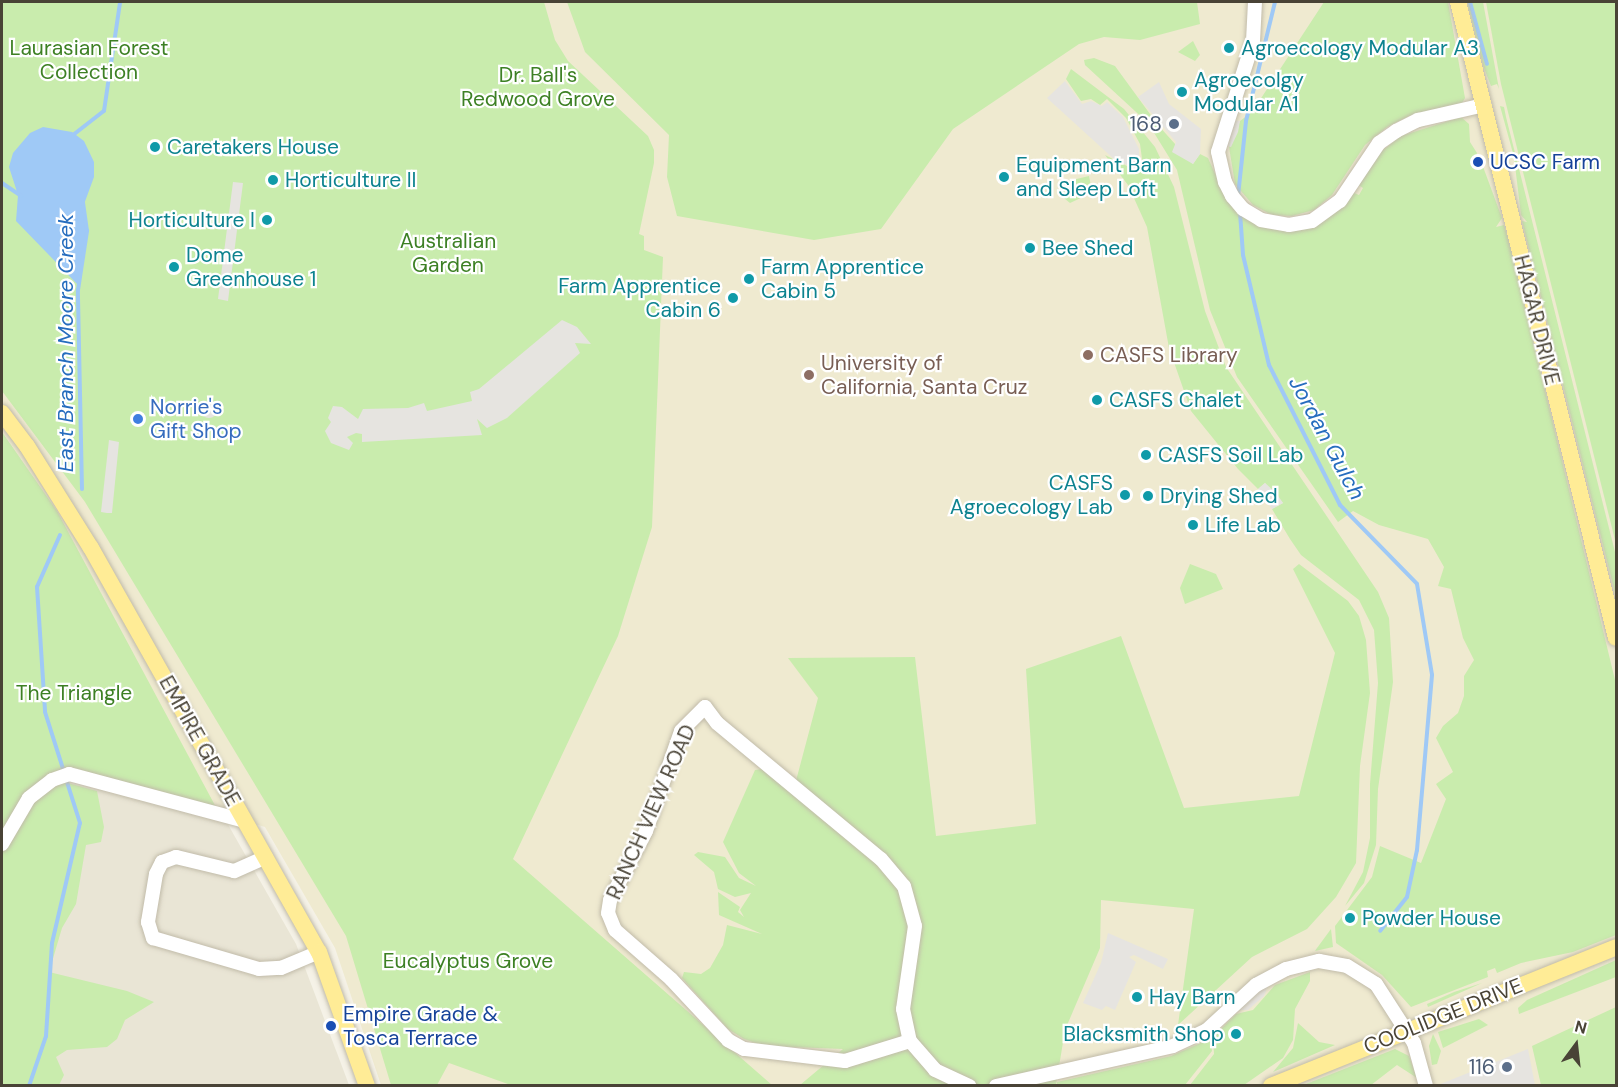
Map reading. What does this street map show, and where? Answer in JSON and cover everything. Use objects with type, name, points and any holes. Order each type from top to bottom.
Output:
[{"type":"main road","name":"HAGAR DRIVE","points":[[1458,2],[1617,638]]},
{"type":"main road","name":"EMPIRE GRADE","points":[[2,413],[27,446],[91,548],[319,952],[368,1086]]},
{"type":"main road","name":"COOLIDGE DRIVE","points":[[1271,1086],[1617,947]]},
{"type":"street","points":[[1255,2],[1253,42],[1218,152],[1225,182],[1232,196],[1243,209],[1261,220],[1289,225],[1319,217],[1340,201],[1379,143],[1396,131],[1418,120],[1484,105]]},
{"type":"street","name":"RANCH VIEW ROAD","points":[[910,1041],[845,1061],[744,1049],[728,1040],[671,979],[615,930],[608,913],[610,900],[640,845],[681,731],[705,706],[717,723],[881,859],[904,886],[915,926],[903,1009],[910,1041],[935,1070],[969,1086]]},
{"type":"street","points":[[2,844],[23,804],[52,780],[69,774],[245,821]]},
{"type":"street","points":[[266,857],[234,870],[176,857],[162,862],[156,874],[148,922],[153,938],[259,969],[281,968],[319,952]]},
{"type":"street","points":[[996,1086],[1173,1046],[1207,1030],[1256,985],[1310,962],[1334,963],[1362,974],[1387,998],[1407,1031],[1426,1086]]},
{"type":"shaded area","name":"University of California, Santa Cruz","points":[[2,2],[1616,2],[1616,1085],[381,1085],[335,948],[265,827],[2,749]]},
{"type":"shaded area","points":[[1065,81],[1082,104],[1091,101],[1102,106],[1107,102],[1123,117],[1139,149],[1139,170],[1115,160],[1047,98]]},
{"type":"shaded area","name":"168","points":[[1159,82],[1169,104],[1201,129],[1200,154],[1193,164],[1172,152],[1176,142],[1138,97]]},
{"type":"shaded area","points":[[1232,120],[1240,121],[1231,147],[1225,146]]},
{"type":"shaded area","points":[[233,182],[243,183],[228,301],[218,299]]},
{"type":"shaded area","points":[[562,320],[577,327],[591,344],[575,343],[580,353],[507,418],[487,428],[477,419],[482,435],[362,442],[362,434],[356,433],[347,437],[353,443],[349,450],[331,443],[325,431],[331,422],[328,418],[333,406],[342,407],[358,419],[363,409],[408,408],[424,403],[427,411],[472,401],[470,392],[479,389]]},
{"type":"shaded area","points":[[209,402],[215,404],[217,410],[215,416],[209,418],[203,416],[201,410],[203,404]]},
{"type":"shaded area","points":[[109,440],[119,442],[112,513],[101,512]]},
{"type":"shaded area","points":[[1265,483],[1283,503],[1272,509],[1258,489]]},
{"type":"shaded area","points":[[2,749],[222,814],[296,944],[349,1085],[2,1085]]},
{"type":"shaded area","points":[[1108,933],[1168,959],[1163,969],[1134,955],[1129,957],[1136,962],[1115,1010],[1106,1006],[1102,1010],[1083,1003],[1101,963]]},
{"type":"shaded area","points":[[1268,986],[1264,996],[1248,1010],[1237,1010],[1253,994]]},
{"type":"shaded area","name":"116","points":[[1528,1049],[1535,1085],[1438,1085]]},
{"type":"green space","points":[[2,2],[544,2],[555,40],[568,61],[648,136],[654,150],[654,163],[639,234],[644,236],[644,250],[663,257],[652,527],[618,636],[513,859],[772,1085],[511,1085],[449,1063],[437,1085],[391,1085],[346,936],[85,502],[2,391]]},
{"type":"green space","points":[[567,2],[1197,2],[1200,24],[1140,40],[1104,37],[1079,44],[953,129],[881,229],[814,240],[677,216],[667,177],[669,135],[585,52]]},
{"type":"green space","points":[[1324,2],[1448,2],[1465,98],[1462,103],[1409,116],[1387,127],[1365,145],[1332,195],[1314,210],[1292,216],[1272,215],[1253,205],[1235,184],[1229,147],[1240,121],[1252,112]]},
{"type":"green space","points":[[1467,2],[1483,2],[1499,89],[1497,84],[1491,86],[1484,68]]},
{"type":"green space","points":[[1486,2],[1616,2],[1616,544],[1501,84]]},
{"type":"green space","points":[[1193,41],[1200,55],[1195,61],[1178,52]]},
{"type":"green space","points":[[1094,58],[1115,66],[1158,125],[1193,164],[1200,154],[1208,158],[1225,196],[1256,224],[1266,228],[1293,231],[1326,220],[1352,192],[1359,195],[1363,188],[1357,184],[1377,155],[1401,136],[1461,117],[1469,124],[1470,142],[1477,153],[1473,163],[1482,164],[1502,218],[1496,227],[1504,225],[1508,238],[1616,684],[1616,935],[1573,952],[1521,963],[1497,973],[1495,968],[1487,971],[1488,977],[1411,1007],[1382,975],[1336,943],[1335,926],[1372,877],[1380,846],[1421,863],[1446,799],[1436,784],[1453,772],[1436,738],[1443,726],[1458,713],[1464,696],[1464,676],[1474,660],[1463,638],[1451,589],[1438,586],[1444,567],[1428,539],[1379,525],[1353,511],[1338,522],[1237,377],[1210,310],[1177,170],[1148,123],[1085,65],[1084,60]]},
{"type":"green space","points":[[1071,69],[1124,109],[1155,147],[1174,187],[1205,311],[1226,367],[1378,592],[1389,618],[1393,682],[1378,789],[1376,845],[1364,883],[1345,906],[1363,872],[1370,838],[1370,784],[1378,683],[1374,630],[1359,600],[1301,555],[1272,509],[1283,503],[1265,483],[1258,489],[1238,469],[1191,411],[1169,348],[1147,227],[1128,185],[1105,155],[1139,172],[1143,166],[1140,144],[1126,118],[1107,99],[1100,105],[1091,99],[1081,101],[1066,79]]},
{"type":"green space","points":[[1500,106],[1504,107],[1616,556],[1616,597],[1522,221],[1527,222],[1521,215],[1514,157]]},
{"type":"green space","points":[[1089,176],[1091,186],[1085,196],[1070,203],[1059,194],[1064,182]]},
{"type":"green space","name":"The Triangle","points":[[2,432],[57,511],[218,811],[70,768],[68,783],[97,791],[104,827],[101,842],[86,845],[76,904],[62,928],[49,972],[127,991],[154,1002],[125,1020],[117,1039],[107,1047],[67,1050],[56,1057],[64,1075],[59,1085],[2,1085]]},
{"type":"green space","points":[[1190,564],[1216,574],[1223,589],[1185,604],[1180,588]]},
{"type":"green space","points":[[1299,564],[1348,601],[1359,616],[1366,640],[1370,693],[1360,766],[1356,863],[1336,897],[1307,929],[1252,957],[1178,1025],[1194,909],[1101,900],[1100,948],[1065,1030],[1056,1085],[800,1085],[843,1049],[765,1046],[744,1039],[728,1029],[682,978],[684,972],[701,974],[710,968],[723,945],[727,925],[762,934],[719,915],[718,892],[740,907],[738,912],[744,917],[740,910],[751,893],[735,897],[718,889],[714,872],[694,855],[698,852],[725,857],[739,878],[756,886],[739,873],[723,842],[755,770],[762,769],[793,792],[818,698],[788,658],[915,657],[936,836],[1036,824],[1026,669],[1121,636],[1184,808],[1299,796],[1335,653],[1293,569]]},
{"type":"green space","points":[[1331,929],[1333,947],[1315,951],[1317,948]]},
{"type":"green space","points":[[1616,960],[1616,977],[1519,1014],[1518,1008],[1527,1000]]},
{"type":"green space","points":[[1310,972],[1310,981],[1295,1009],[1293,1040],[1283,1058],[1244,1085],[1190,1085],[1214,1054],[1213,1037],[1236,1014],[1253,1010],[1275,985]]},
{"type":"green space","points":[[1482,983],[1428,1007],[1427,1004],[1454,992]]},
{"type":"green space","points":[[1616,1007],[1616,1085],[1541,1085],[1532,1046]]},
{"type":"green space","points":[[1479,1019],[1488,1025],[1443,1048],[1438,1032]]},
{"type":"green space","points":[[1298,1023],[1319,1042],[1335,1045],[1273,1072],[1293,1048]]},
{"type":"green space","points":[[1433,1034],[1441,1051],[1437,1064],[1432,1065],[1429,1046]]},
{"type":"green space","points":[[1210,1039],[1212,1051],[1185,1085],[1057,1085],[1057,1082],[1171,1056]]},
{"type":"green space","points":[[1395,1049],[1409,1056],[1417,1078],[1397,1065],[1371,1085],[1301,1086]]},
{"type":"water","points":[[43,127],[72,132],[84,141],[94,162],[94,177],[83,207],[87,231],[79,286],[16,221],[18,195],[9,167],[13,153],[30,133]]},
{"type":"waterway","name":"East Branch Moore Creek","points":[[73,135],[104,111],[120,2]]},
{"type":"waterway","name":"Jordan Gulch","points":[[1238,196],[1246,121],[1275,2]]},
{"type":"waterway","points":[[1470,2],[1487,64]]},
{"type":"waterway","points":[[2,183],[21,196]]},
{"type":"waterway","name":"East Branch Moore Creek","points":[[82,489],[78,290],[87,231],[83,202]]},
{"type":"waterway","name":"Jordan Gulch","points":[[1240,212],[1243,255],[1269,365],[1340,505],[1417,584],[1432,675],[1417,850],[1407,897],[1380,931]]},
{"type":"waterway","name":"East Branch Moore Creek","points":[[60,535],[37,587],[45,712],[64,772]]},
{"type":"waterway","name":"East Branch Moore Creek","points":[[29,1086],[46,1036],[52,943],[80,823],[66,779]]},
{"type":"place","name":"Agroecology Modular A3","points":[[1229,48]]},
{"type":"place","name":"Agroecolgy Modular A1","points":[[1182,92]]},
{"type":"place","name":"168","points":[[1174,124]]},
{"type":"place","name":"Caretakers House","points":[[155,147]]},
{"type":"place","name":"UCSC Farm","points":[[1478,162]]},
{"type":"place","name":"Equipment Barn and Sleep Loft","points":[[1004,177]]},
{"type":"place","name":"Horticulture II","points":[[273,180]]},
{"type":"place","name":"Horticulture I","points":[[267,220]]},
{"type":"place","name":"Bee Shed","points":[[1030,248]]},
{"type":"place","name":"Dome Greenhouse 1","points":[[174,267]]},
{"type":"place","name":"Farm Apprentice Cabin 5","points":[[749,279]]},
{"type":"place","name":"Farm Apprentice Cabin 6","points":[[733,298]]},
{"type":"place","name":"CASFS Library","points":[[1088,355]]},
{"type":"place","name":"University of California, Santa Cruz","points":[[809,375]]},
{"type":"place","name":"CASFS Chalet","points":[[1097,400]]},
{"type":"place","name":"Norrie's Gift Shop","points":[[138,419]]},
{"type":"place","name":"CASFS Soil Lab","points":[[1146,455]]},
{"type":"place","name":"CASFS Agroecology Lab","points":[[1125,495]]},
{"type":"place","name":"Drying Shed","points":[[1148,496]]},
{"type":"place","name":"Life Lab","points":[[1193,525]]},
{"type":"place","name":"Powder House","points":[[1350,918]]},
{"type":"place","name":"Hay Barn","points":[[1137,997]]},
{"type":"place","name":"Empire Grade & Tosca Terrace","points":[[331,1026]]},
{"type":"place","name":"Blacksmith Shop","points":[[1236,1034]]},
{"type":"place","name":"116","points":[[1507,1067]]},
{"type":"park label","name":"Laurasian Forest Collection","points":[[89,60]]},
{"type":"park label","name":"Dr. Ball's Redwood Grove","points":[[538,87]]},
{"type":"park label","name":"Australian Garden","points":[[448,253]]},
{"type":"park label","name":"Eucalyptus Grove","points":[[468,961]]}]
